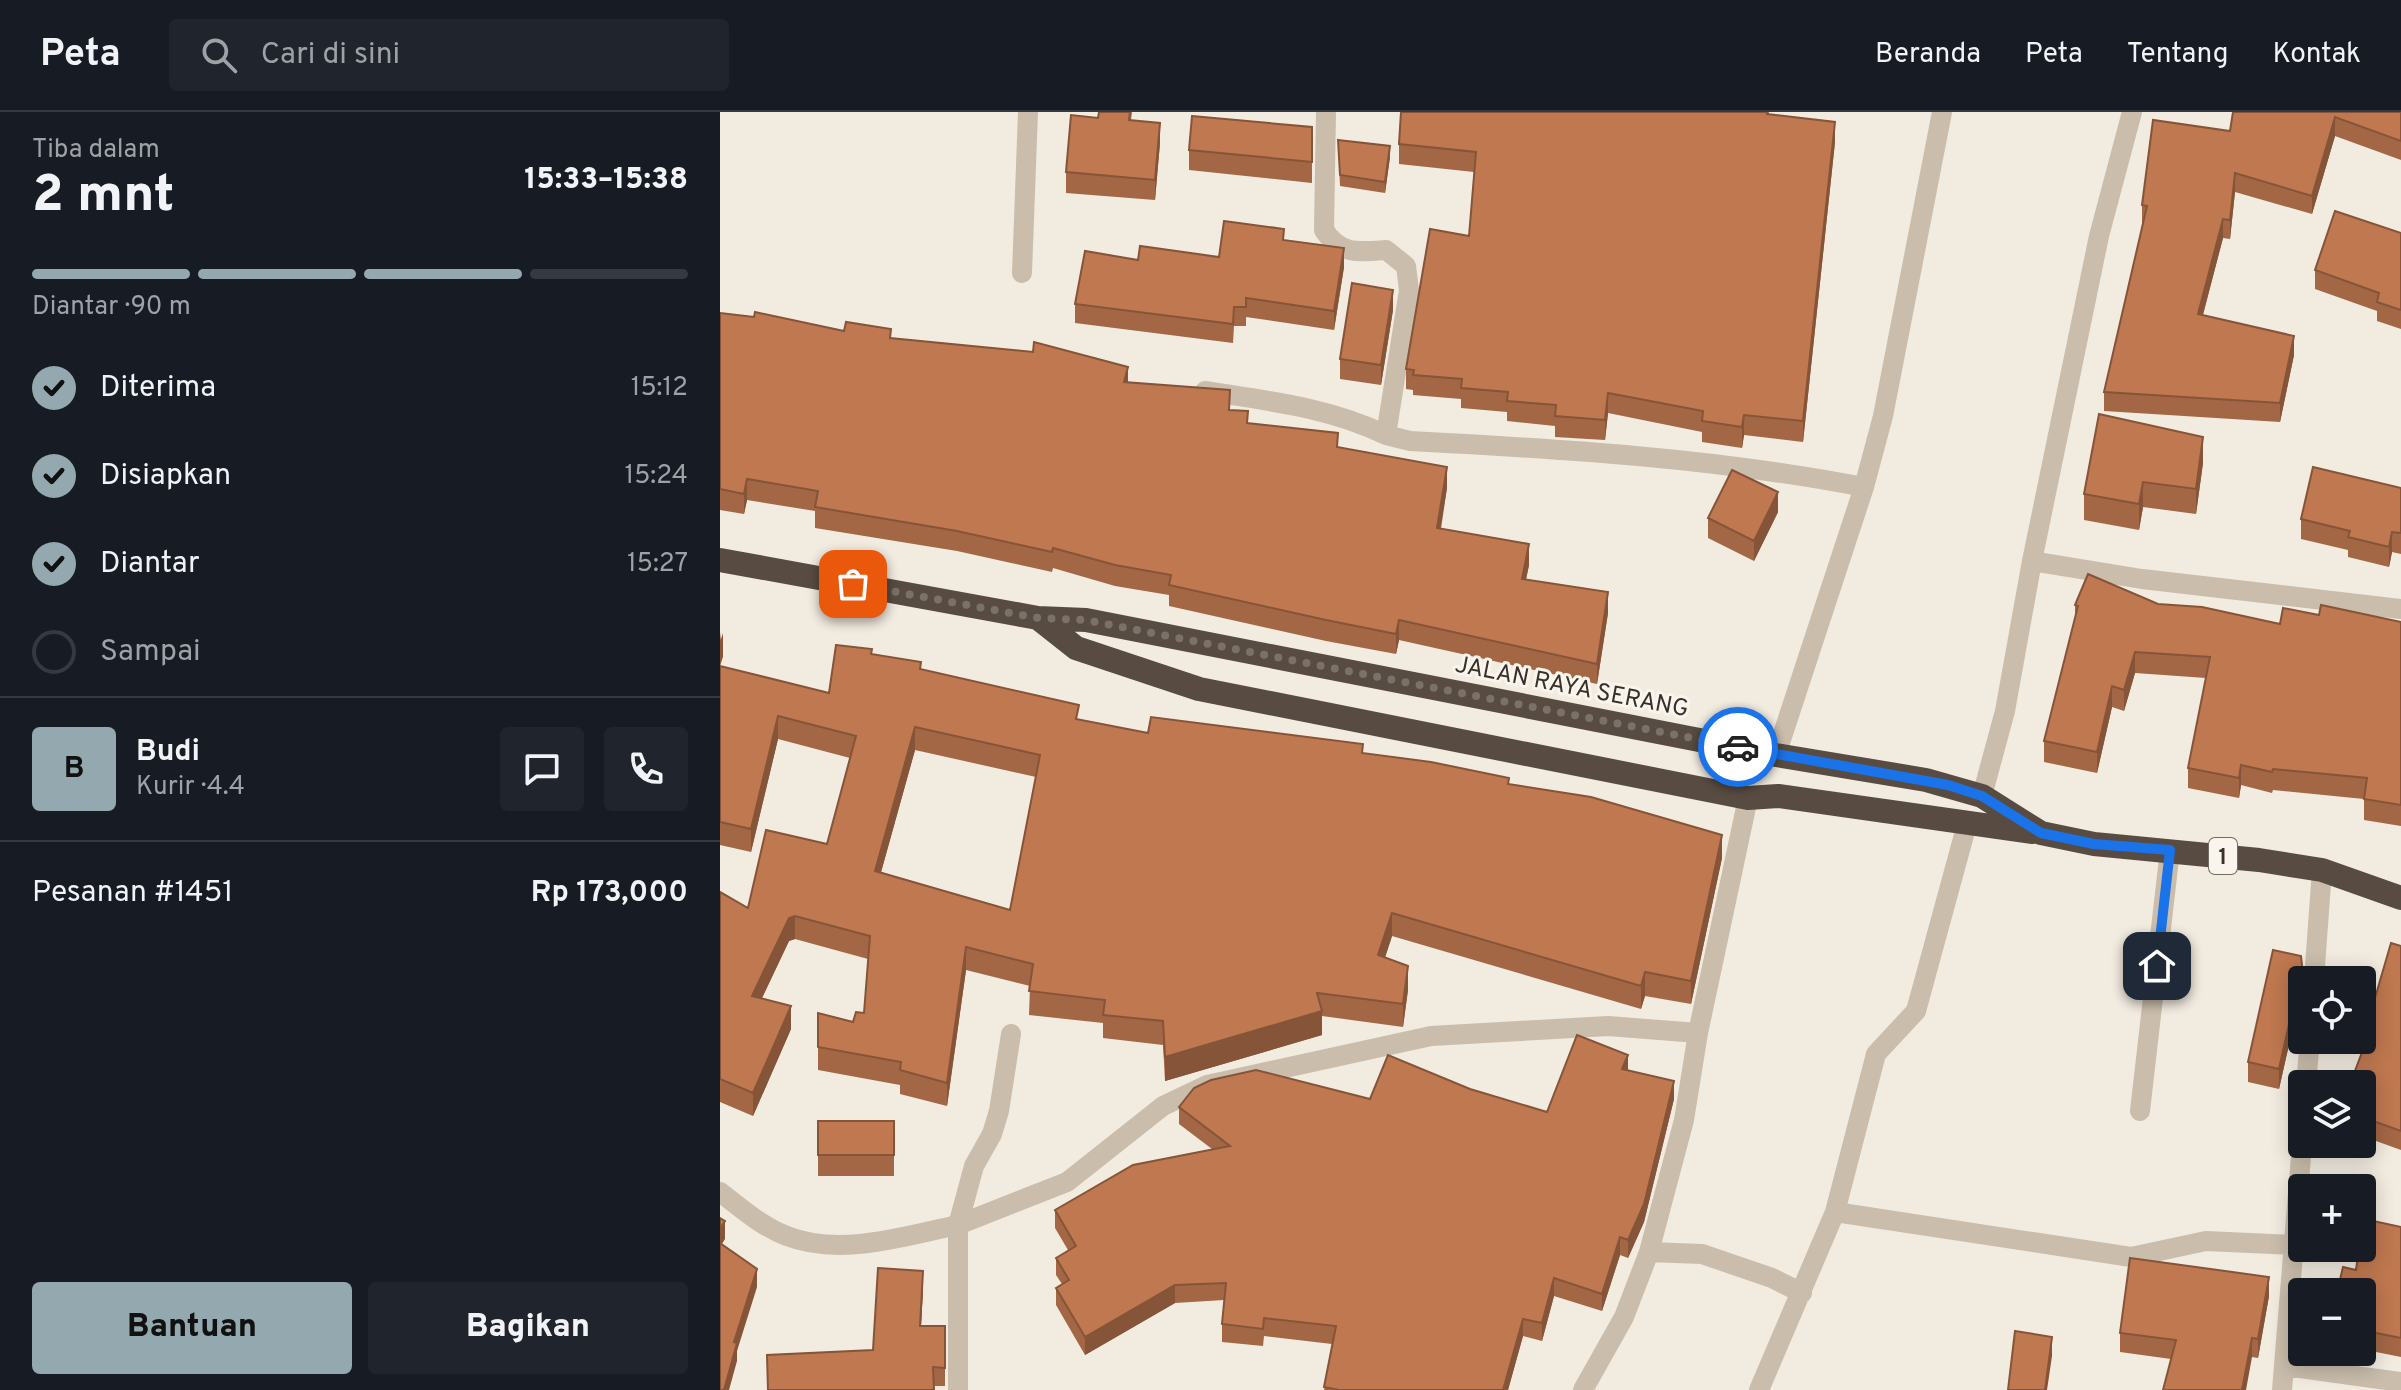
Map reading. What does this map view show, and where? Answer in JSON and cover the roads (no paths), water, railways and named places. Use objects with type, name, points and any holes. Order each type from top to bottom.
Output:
[{"type":"highway","name":"JALAN RAYA SERANG","points":[[720,560],[1038,618],[1100,623],[1948,785],[1982,796],[2041,833],[2094,844],[2170,850],[2322,870],[2401,898]]},
{"type":"highway","points":[[1038,618],[1076,648],[1199,689],[1748,798],[1778,796],[2041,833]]},
{"type":"street","points":[[1022,273],[1028,112]]},
{"type":"street","points":[[1326,112],[1324,230],[1334,245],[1352,252],[1386,250],[1406,266],[1409,290],[1386,435]]},
{"type":"street","points":[[1785,756],[1883,416],[1942,112]]},
{"type":"street","points":[[1982,796],[2005,711],[2032,561],[2099,236],[2132,112]]},
{"type":"street","points":[[1205,391],[1312,407],[1410,441],[1753,467],[1864,487]]},
{"type":"street","points":[[2032,561],[2142,579],[2401,609]]},
{"type":"street","points":[[1583,1390],[1624,1317],[1649,1252],[1684,1120],[1698,1033],[1748,798]]},
{"type":"street","points":[[1759,1390],[1835,1212],[1876,1054],[1916,1011],[1967,824]]},
{"type":"street","points":[[2140,1111],[2170,850]]},
{"type":"street","points":[[2315,966],[2322,870]]},
{"type":"street","points":[[720,1192],[765,1225],[788,1237],[810,1242],[862,1244],[958,1225],[1067,1182],[1163,1106],[1207,1085],[1431,1036],[1608,1026],[1698,1033]]},
{"type":"street","points":[[958,1390],[958,1225],[974,1166],[992,1134],[999,1111],[1011,1034]]},
{"type":"street","points":[[1835,1212],[2131,1257],[2206,1241],[2288,1245]]},
{"type":"street","points":[[1649,1252],[1702,1254],[1772,1278],[1802,1293]]},
{"type":"street","points":[[2282,1390],[2293,1262]]},
{"type":"street","points":[[2284,1366],[2401,1382]]}]
